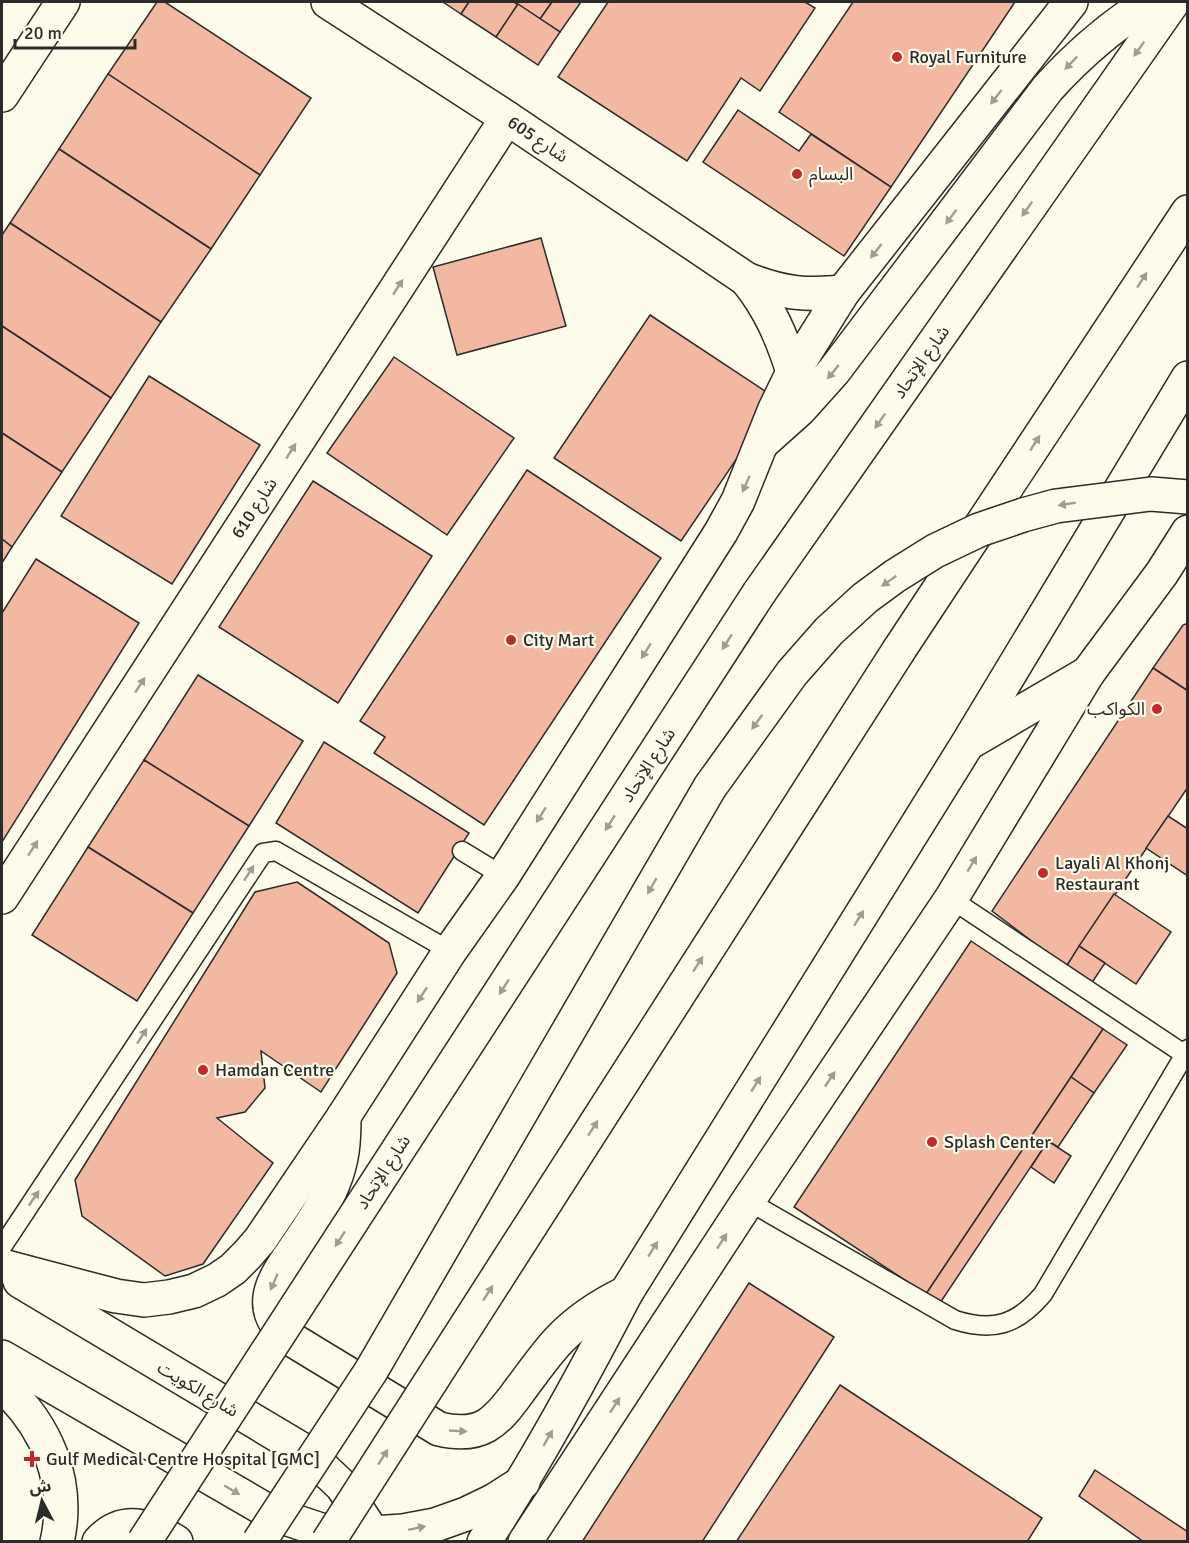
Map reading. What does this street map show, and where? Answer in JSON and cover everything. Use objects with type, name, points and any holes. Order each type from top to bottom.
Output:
[{"type":"main road","points":[[5,82],[63,2]]},
{"type":"main road","name":"شارع 605","points":[[328,2],[507,118],[746,279],[794,294],[819,295],[843,292]]},
{"type":"main road","points":[[2,1268],[116,1296],[144,1300],[194,1291],[217,1280],[233,1269],[260,1240],[502,876],[721,532],[738,501],[793,372],[843,292],[1071,2]]},
{"type":"main road","points":[[762,443],[800,409],[834,371],[1048,88],[1097,38],[1150,2]]},
{"type":"main road","name":"شارع الإتحاد","points":[[144,1542],[759,593],[1173,2]]},
{"type":"main road","name":"شارع 610","points":[[2,897],[507,118]]},
{"type":"main road","points":[[328,1542],[898,650],[1188,212]]},
{"type":"main road","name":"شارع 605","points":[[746,279],[759,295],[779,332],[793,372]]},
{"type":"main road","points":[[484,1542],[523,1482],[577,1388],[626,1293],[968,743],[1188,378]]},
{"type":"main road","points":[[259,1542],[371,1371],[710,787],[792,674],[829,631],[895,576],[935,551],[979,530],[1056,506],[1151,494],[1188,497]]},
{"type":"main road","points":[[525,1542],[748,1202],[951,899],[1088,673],[1175,570],[1188,532]]},
{"type":"main road","points":[[968,743],[1088,673]]},
{"type":"main road","points":[[344,1116],[343,1156],[333,1184],[319,1213],[283,1265],[270,1292],[269,1305],[273,1318],[280,1330],[291,1339],[439,1429],[466,1432],[479,1430],[502,1415],[560,1340],[602,1305],[626,1293]]},
{"type":"main road","name":"شارع الكويت","points":[[2,1268],[306,1452],[342,1486],[374,1537]]},
{"type":"main road","points":[[2,1357],[273,1514],[324,1531],[374,1537],[414,1529],[466,1514],[495,1500],[523,1482]]},
{"type":"main road","points":[[2,1385],[32,1417],[45,1439],[55,1464],[60,1486],[61,1510],[57,1542]]},
{"type":"main road","points":[[99,1542],[110,1532],[133,1524],[157,1529],[176,1542]]},
{"type":"lane","points":[[2,1247],[263,853],[276,851],[450,951]]},
{"type":"lane","points":[[462,851],[502,876]]},
{"type":"lane","points":[[748,1202],[955,1320],[974,1326],[994,1326],[1013,1321],[1030,1310],[1043,1294],[1186,1052],[951,899]]},
{"type":"building","points":[[157,2],[165,2],[311,98],[260,175],[108,74]]},
{"type":"building","points":[[443,2],[469,2],[461,14]]},
{"type":"building","points":[[469,2],[514,2],[518,4],[496,37],[461,14]]},
{"type":"building","points":[[514,2],[552,2],[540,19]]},
{"type":"building","points":[[552,2],[581,2],[560,32],[540,19]]},
{"type":"building","points":[[608,2],[805,2],[815,8],[760,91],[741,78],[687,161],[558,77]]},
{"type":"building","name":"Royal Furniture","points":[[853,2],[1015,2],[891,187],[779,112]]},
{"type":"building","points":[[518,4],[560,32],[538,65],[496,37]]},
{"type":"building","points":[[108,74],[260,175],[211,249],[59,149]]},
{"type":"building","name":"البسام","points":[[738,110],[799,151],[811,134],[891,187],[844,256],[703,162]]},
{"type":"building","points":[[59,149],[211,249],[161,322],[10,223]]},
{"type":"building","points":[[10,223],[161,322],[111,398],[2,326],[2,235]]},
{"type":"building","points":[[541,238],[566,326],[457,355],[433,267]]},
{"type":"building","points":[[650,315],[777,399],[681,541],[554,458]]},
{"type":"building","points":[[2,326],[111,398],[62,472],[2,433]]},
{"type":"building","points":[[394,357],[514,438],[447,535],[327,453]]},
{"type":"building","points":[[149,376],[260,445],[172,584],[61,516]]},
{"type":"building","points":[[2,433],[62,472],[12,547],[2,539]]},
{"type":"building","name":"City Mart","points":[[527,470],[661,558],[484,825],[374,753],[385,737],[360,721]]},
{"type":"building","points":[[313,481],[432,556],[338,703],[219,627]]},
{"type":"building","points":[[2,539],[12,547],[2,563]]},
{"type":"building","points":[[36,559],[139,623],[2,842],[2,613]]},
{"type":"building","points":[[1188,623],[1188,691],[1153,668],[1183,625]]},
{"type":"building","points":[[1153,668],[1188,691],[1188,787],[1066,967],[992,911]]},
{"type":"building","points":[[198,675],[303,741],[249,826],[144,760]]},
{"type":"building","points":[[324,742],[469,833],[418,913],[276,823]]},
{"type":"building","points":[[144,760],[249,826],[193,913],[88,847]]},
{"type":"building","points":[[1168,816],[1188,829],[1188,876],[1146,848]]},
{"type":"building","points":[[88,847],[193,913],[137,1001],[32,935]]},
{"type":"building","name":"Hamdan Centre","points":[[297,882],[389,943],[397,973],[321,1092],[261,1051],[265,1088],[245,1112],[217,1118],[273,1163],[203,1264],[165,1276],[82,1216],[75,1180],[255,892]]},
{"type":"building","points":[[1114,894],[1171,932],[1136,984],[1079,946]]},
{"type":"building","name":"Splash Center","points":[[971,941],[1103,1029],[926,1294],[794,1207]]},
{"type":"building","points":[[1079,946],[1105,963],[1091,984],[1066,967]]},
{"type":"building","points":[[1103,1029],[1127,1045],[1094,1093],[1071,1077]]},
{"type":"building","points":[[1071,1077],[1094,1093],[1058,1147],[1048,1141],[940,1303],[926,1294]]},
{"type":"building","points":[[1048,1141],[1071,1156],[1054,1183],[1031,1167]]},
{"type":"building","points":[[749,1283],[834,1337],[702,1542],[582,1542]]},
{"type":"building","points":[[840,1385],[1042,1518],[1027,1542],[736,1542]]},
{"type":"building","points":[[1095,1470],[1188,1532],[1188,1542],[1144,1542],[1079,1496]]},
{"type":"place","name":"Royal Furniture","points":[[897,57]]},
{"type":"place","name":"البسام","points":[[797,174]]},
{"type":"place","name":"City Mart","points":[[511,640]]},
{"type":"place","name":"الكواكب","points":[[1157,709]]},
{"type":"place","name":"Layali Al Khonj Restaurant","points":[[1043,873]]},
{"type":"place","name":"Hamdan Centre","points":[[203,1070]]},
{"type":"place","name":"Splash Center","points":[[932,1142]]},
{"type":"place","name":"Gulf Medical Centre Hospital [GMC]","points":[[32,1459]]}]
